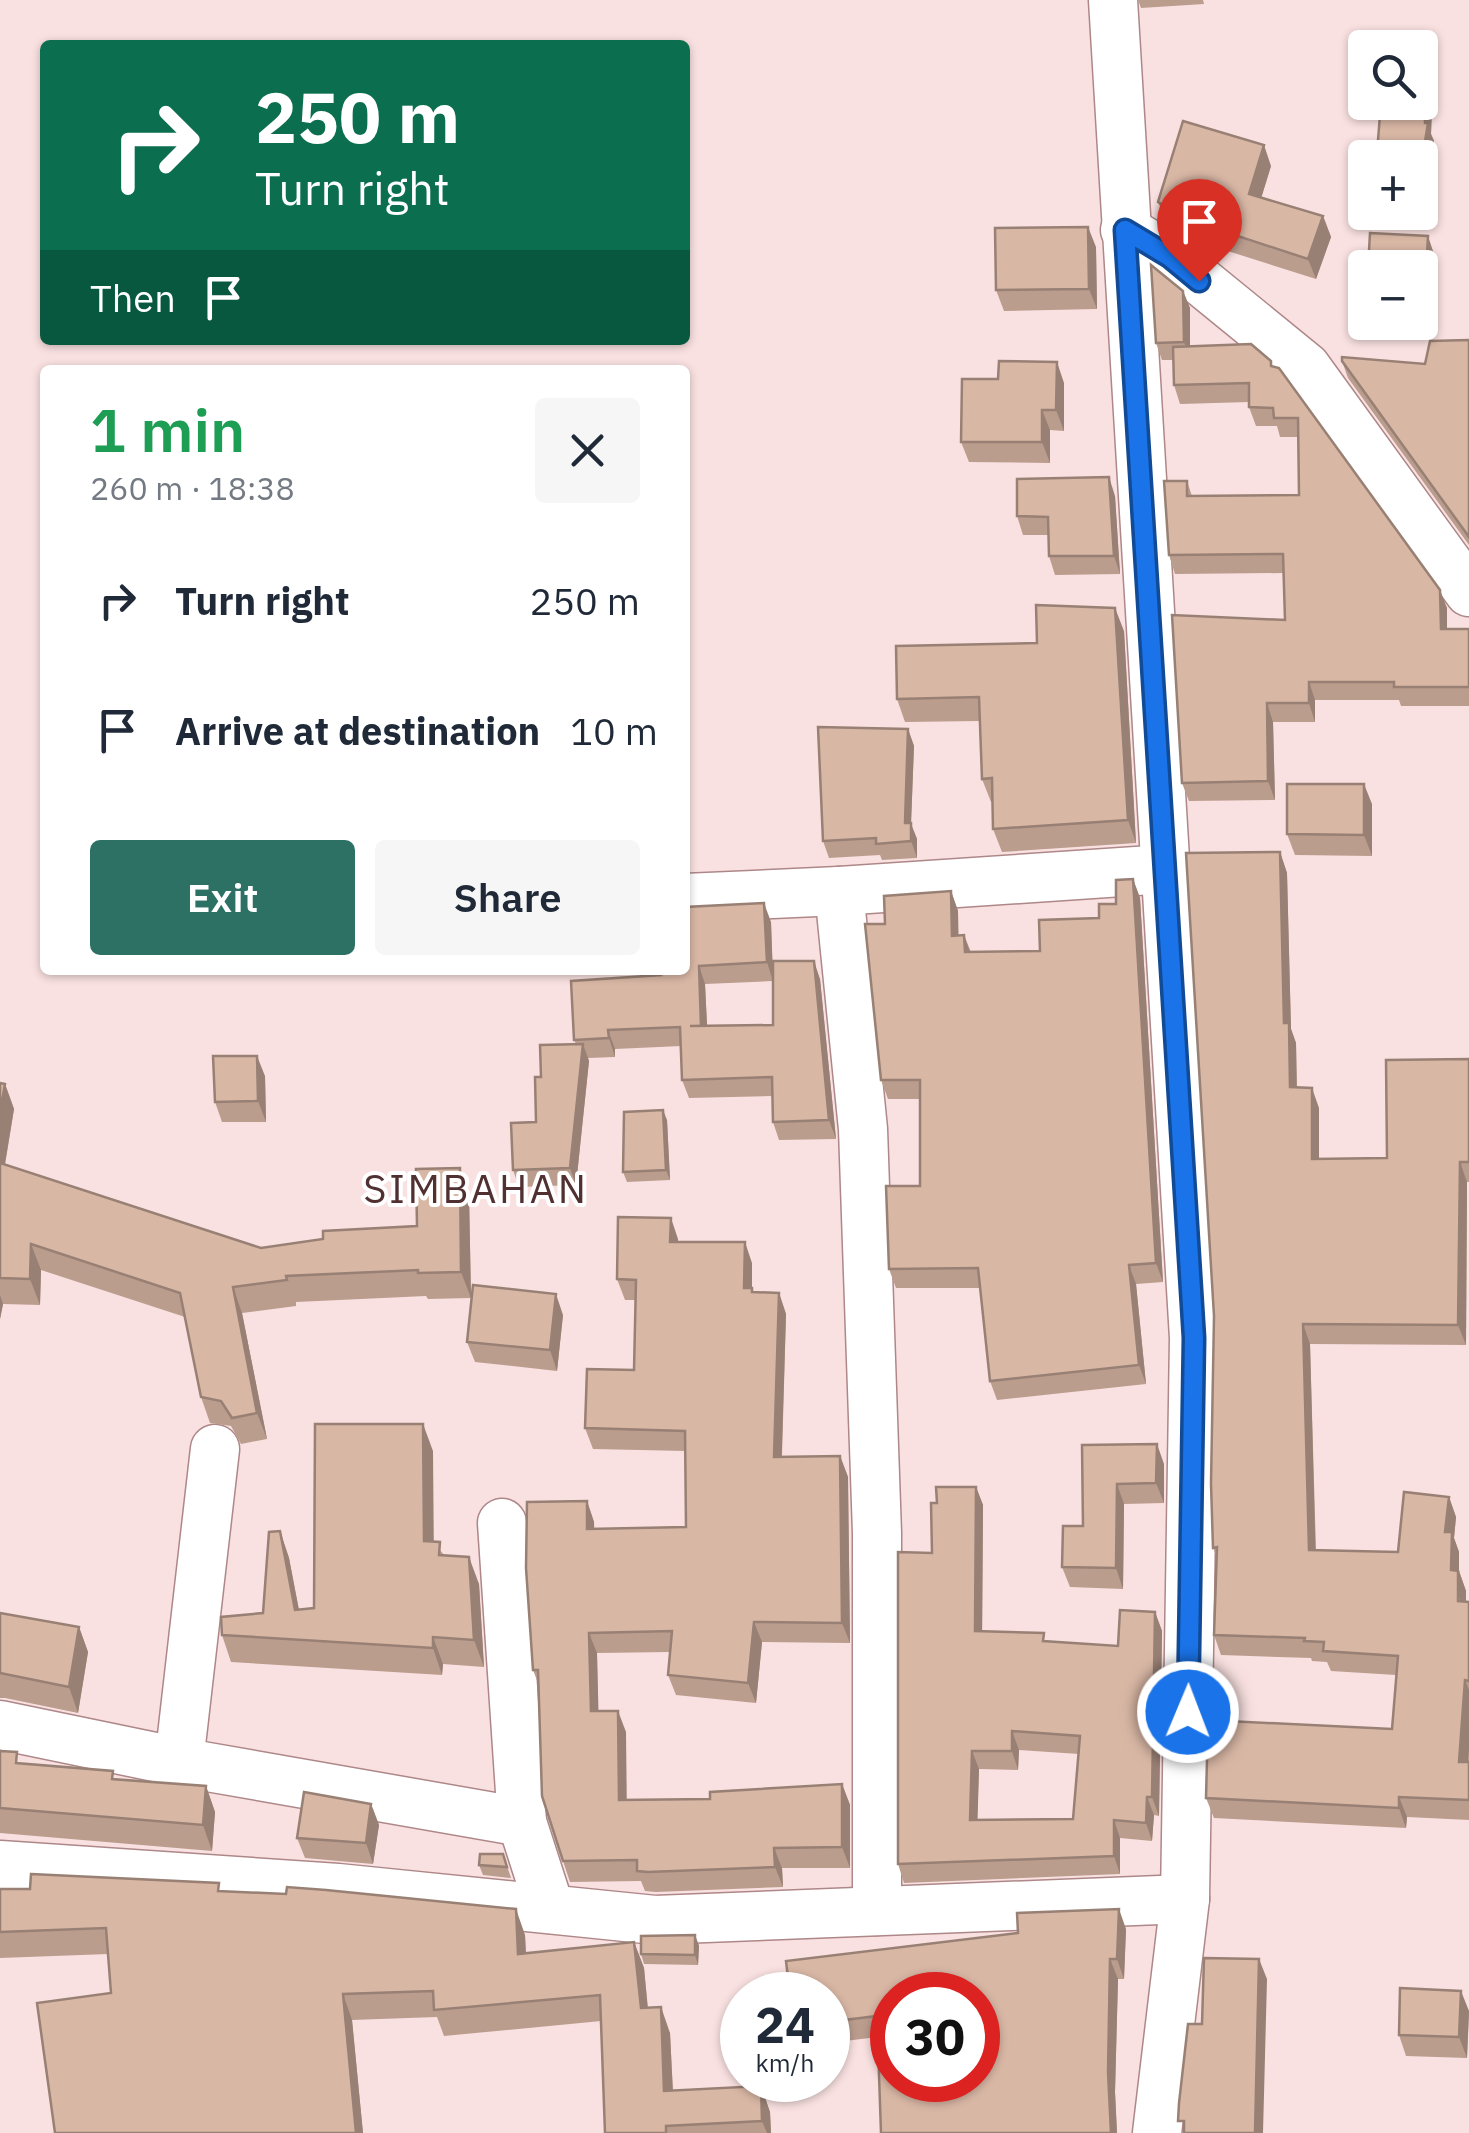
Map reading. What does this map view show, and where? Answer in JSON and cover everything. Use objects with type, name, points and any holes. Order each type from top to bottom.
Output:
[{"type":"street","points":[[1113,0],[1194,1338],[1184,1899],[1157,2133]]},
{"type":"street","points":[[1125,230],[1170,257],[1306,367],[1469,592]]},
{"type":"street","points":[[690,898],[839,892],[1166,869]]},
{"type":"street","points":[[839,892],[863,1129],[877,1532],[877,1911]]},
{"type":"street","points":[[179,1762],[216,1449]]},
{"type":"street","points":[[502,1523],[522,1822],[550,1909]]},
{"type":"street","points":[[0,1725],[179,1762],[522,1822]]},
{"type":"street","points":[[0,1865],[338,1888],[655,1920],[1184,1899]]},
{"type":"building","points":[[1380,120],[1428,123],[1425,140],[1378,140]]},
{"type":"building","points":[[1183,121],[1264,145],[1249,194],[1323,216],[1308,259],[1186,219],[1158,202]]},
{"type":"building","points":[[1088,227],[1089,289],[996,290],[995,228]]},
{"type":"building","points":[[1370,233],[1428,236],[1427,250],[1369,250]]},
{"type":"building","points":[[1151,265],[1183,291],[1184,342],[1156,343]]},
{"type":"building","points":[[1469,340],[1469,537],[1342,357],[1425,364],[1430,341]]},
{"type":"building","points":[[1251,344],[1271,361],[1271,366],[1279,368],[1440,590],[1441,629],[1469,629],[1469,687],[1309,682],[1309,703],[1267,703],[1268,781],[1182,783],[1172,615],[1285,620],[1283,554],[1169,555],[1164,481],[1187,481],[1187,496],[1299,495],[1298,418],[1274,418],[1273,408],[1249,407],[1249,383],[1174,385],[1173,347]]},
{"type":"building","points":[[999,361],[1057,362],[1056,410],[1042,410],[1042,442],[961,442],[962,379],[998,379]]},
{"type":"building","points":[[1109,477],[1114,556],[1049,556],[1048,517],[1017,516],[1017,479]]},
{"type":"building","points":[[1036,605],[1115,608],[1128,820],[993,829],[992,778],[982,779],[979,697],[897,699],[896,646],[1037,643]]},
{"type":"building","points":[[818,727],[908,729],[905,823],[911,823],[911,841],[823,841]]},
{"type":"building","points":[[1287,784],[1364,784],[1364,835],[1287,834]]},
{"type":"building","points":[[1280,852],[1284,1023],[1289,1023],[1290,1087],[1312,1088],[1312,1159],[1387,1158],[1386,1060],[1469,1059],[1469,1162],[1460,1162],[1458,1325],[1303,1324],[1309,1550],[1398,1552],[1404,1492],[1449,1497],[1445,1532],[1452,1532],[1451,1570],[1458,1571],[1458,1601],[1469,1602],[1469,1681],[1465,1680],[1459,1762],[1469,1762],[1469,1800],[1399,1797],[1399,1808],[1206,1798],[1208,1720],[1392,1729],[1398,1656],[1323,1651],[1324,1642],[1304,1641],[1305,1638],[1214,1635],[1214,1316],[1186,853]]},
{"type":"building","points":[[1133,879],[1156,1263],[1129,1265],[1139,1365],[990,1381],[978,1268],[889,1269],[886,1186],[920,1186],[920,1080],[881,1080],[865,924],[885,924],[884,896],[951,891],[952,936],[964,935],[965,952],[1040,951],[1039,920],[1099,918],[1099,904],[1116,904],[1116,880]]},
{"type":"building","points":[[764,903],[767,962],[699,966],[701,1026],[773,1025],[773,961],[814,961],[829,1120],[773,1122],[772,1077],[682,1080],[680,1027],[608,1030],[609,1038],[574,1040],[571,981],[690,975],[690,907]]},
{"type":"building","points":[[583,1044],[570,1168],[513,1170],[511,1123],[536,1122],[535,1077],[541,1077],[540,1045]]},
{"type":"building","points":[[213,1056],[257,1056],[258,1101],[215,1102]]},
{"type":"building","points":[[0,1083],[5,1084],[0,1113]]},
{"type":"building","points":[[663,1110],[666,1170],[623,1172],[624,1112]]},
{"type":"building","points":[[0,1163],[261,1248],[323,1239],[323,1231],[417,1226],[416,1169],[460,1168],[461,1272],[286,1276],[287,1280],[233,1287],[257,1413],[232,1418],[221,1401],[201,1397],[180,1293],[31,1244],[30,1279],[0,1278]]},
{"type":"building","points":[[618,1217],[671,1218],[670,1242],[745,1242],[744,1288],[779,1293],[774,1457],[840,1456],[842,1623],[754,1622],[748,1683],[668,1675],[672,1631],[589,1633],[591,1711],[618,1711],[619,1800],[710,1799],[710,1792],[842,1784],[842,1847],[774,1848],[775,1867],[648,1872],[637,1871],[637,1860],[563,1861],[542,1796],[538,1670],[533,1670],[526,1568],[527,1502],[587,1501],[587,1529],[686,1527],[685,1431],[585,1428],[587,1369],[634,1370],[636,1280],[617,1279]]},
{"type":"building","points":[[473,1285],[556,1294],[550,1350],[467,1342]]},
{"type":"building","points":[[315,1424],[423,1424],[424,1541],[440,1542],[439,1555],[469,1557],[474,1640],[433,1637],[433,1648],[222,1635],[221,1617],[263,1613],[269,1532],[280,1531],[295,1610],[314,1608]]},
{"type":"building","points":[[1157,1444],[1156,1483],[1117,1484],[1116,1568],[1062,1567],[1063,1526],[1083,1526],[1082,1445]]},
{"type":"building","points":[[936,1487],[976,1487],[975,1631],[1044,1633],[1043,1641],[1118,1646],[1120,1610],[1155,1612],[1152,1797],[1147,1797],[1146,1823],[1114,1820],[1114,1856],[898,1864],[898,1552],[932,1553],[931,1503],[937,1503]],"holes":[[[1012,1731],[1080,1736],[1073,1819],[970,1820],[972,1751],[1012,1751]]]},
{"type":"building","points":[[0,1613],[79,1627],[69,1687],[0,1673]]},
{"type":"building","points":[[0,1751],[17,1752],[16,1763],[113,1771],[112,1779],[206,1786],[203,1825],[0,1808]]},
{"type":"building","points":[[304,1792],[371,1804],[366,1843],[297,1838]]},
{"type":"building","points":[[480,1854],[503,1854],[507,1867],[479,1865]]},
{"type":"building","points":[[31,1874],[219,1883],[218,1891],[286,1894],[287,1887],[516,1909],[518,1954],[634,1942],[641,2008],[661,2007],[664,2091],[720,2088],[720,2102],[761,2102],[762,2121],[666,2126],[666,2133],[605,2133],[600,1995],[434,2010],[433,1991],[343,1994],[356,2133],[55,2133],[37,2003],[111,1993],[106,1928],[0,1932],[0,1889],[30,1889]]},
{"type":"building","points":[[1119,1909],[1117,1959],[1110,1959],[1111,2133],[881,2133],[880,2102],[1000,2102],[1000,1972],[870,1972],[870,2017],[850,2019],[850,1972],[787,1972],[786,1961],[1018,1933],[1017,1913]]},
{"type":"building","points":[[695,1935],[695,1955],[641,1954],[641,1936]]},
{"type":"building","points":[[1204,1958],[1259,1959],[1255,2133],[1184,2133],[1184,2121],[1178,2121],[1188,2024],[1202,2024]]},
{"type":"building","points":[[1400,1988],[1461,1991],[1459,2037],[1399,2035]]},
{"type":"district","name":"SIMBAHAN","points":[[476,1189]]},
{"type":"route","points":[[1188,1712],[1194,1338],[1125,230],[1170,257],[1199,281]]}]
